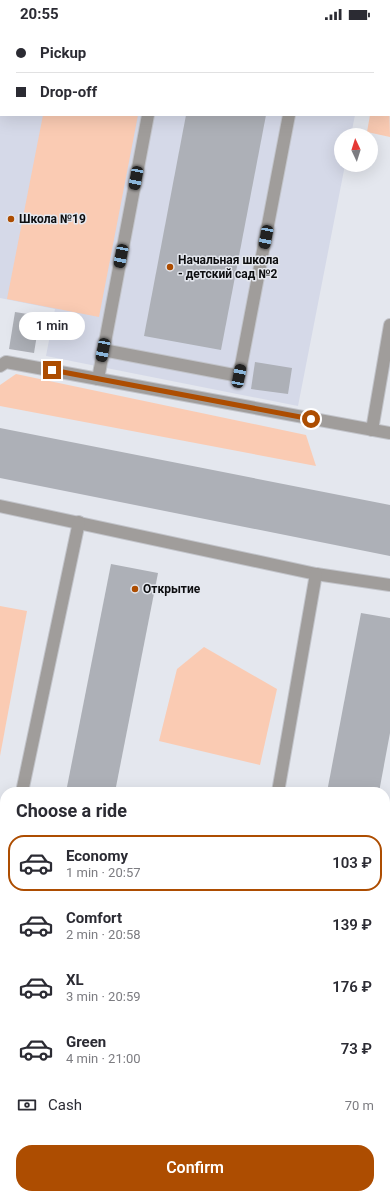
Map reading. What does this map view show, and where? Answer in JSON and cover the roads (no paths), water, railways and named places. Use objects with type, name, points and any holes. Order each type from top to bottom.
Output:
[{"type":"lane","points":[[98,379],[148,116]]},
{"type":"lane","points":[[103,350],[239,376],[289,116]]},
{"type":"lane","points":[[372,430],[390,325]]},
{"type":"lane","points":[[0,366],[6,362],[390,433]]},
{"type":"lane","points":[[0,506],[316,574],[390,585]]},
{"type":"lane","points":[[23,787],[80,522]]},
{"type":"lane","points":[[279,787],[316,574]]},
{"type":"place","name":"Школа №19","points":[[11,219]]},
{"type":"place","name":"Начальная школа - детский сад №2","points":[[170,267]]},
{"type":"place","name":"Открытие","points":[[135,589]]}]
